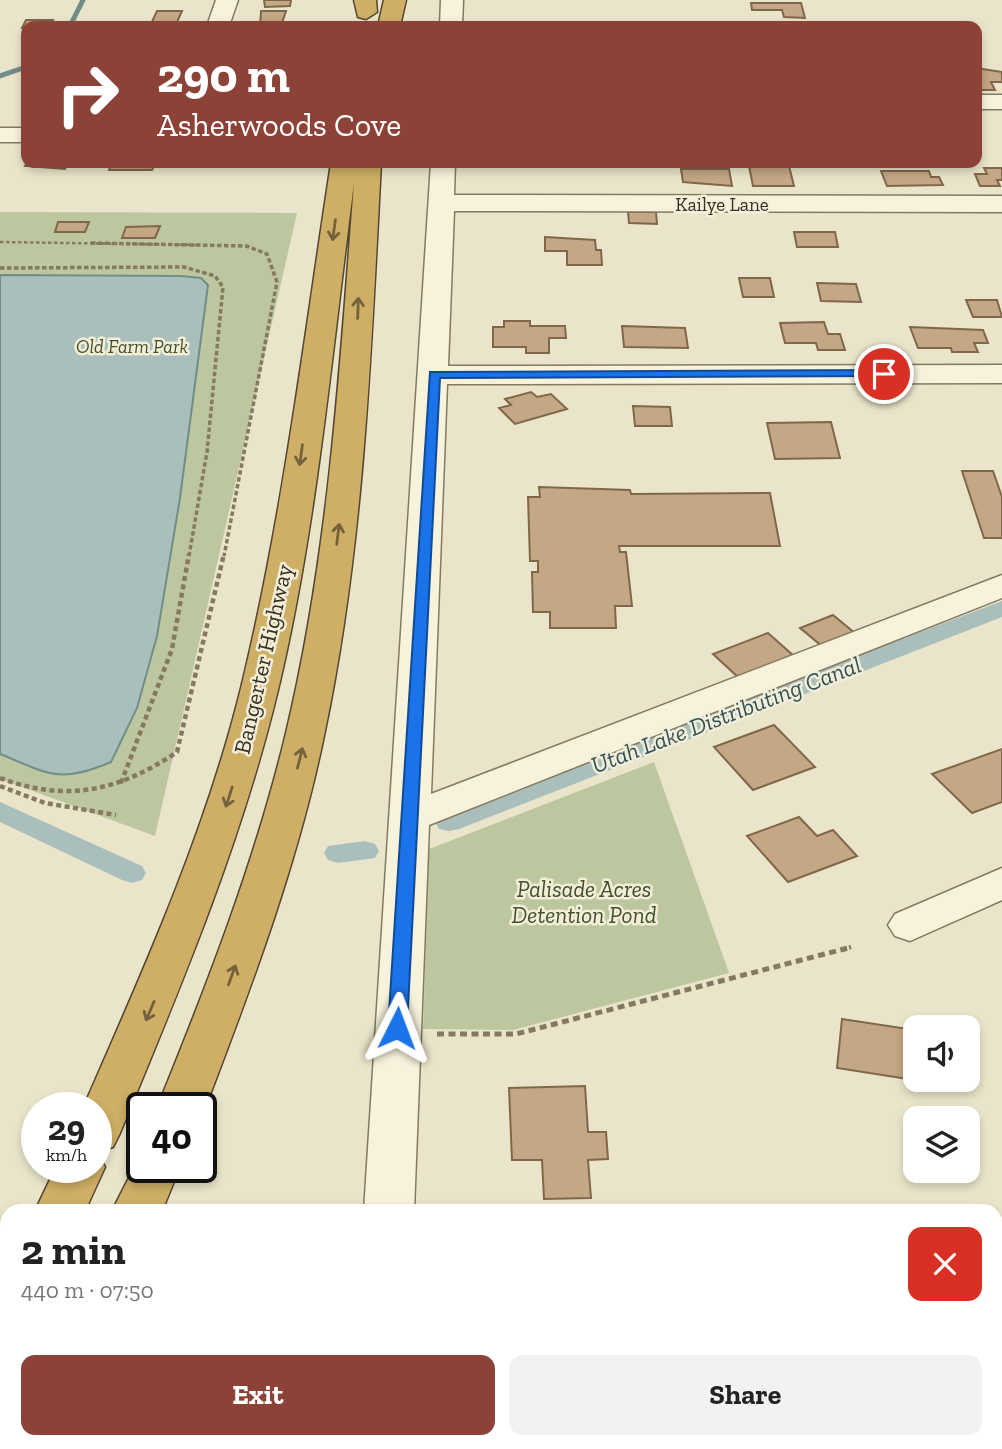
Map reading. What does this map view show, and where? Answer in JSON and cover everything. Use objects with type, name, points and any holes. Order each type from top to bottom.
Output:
[{"type":"highway","points":[[389,21],[395,0]]},
{"type":"highway","name":"Bangerter Highway","points":[[112,1095],[181,933],[214,845],[259,691],[283,581],[343,168]]},
{"type":"highway","points":[[187,1092],[266,876],[306,733],[319,669],[349,440],[368,168]]},
{"type":"highway","points":[[63,1204],[73,1183]]},
{"type":"highway","points":[[140,1204],[149,1183]]},
{"type":"street","points":[[220,21],[227,0]]},
{"type":"street","points":[[451,21],[452,0]]},
{"type":"street","points":[[982,102],[1002,102]]},
{"type":"street","points":[[0,135],[21,135]]},
{"type":"street","points":[[389,1204],[443,168]]},
{"type":"street","name":"Kailye Lane","points":[[442,203],[1002,204]]},
{"type":"street","points":[[434,375],[1002,373]]},
{"type":"street","points":[[408,818],[1002,586]]},
{"type":"street","points":[[910,925],[1002,883]]},
{"type":"path","points":[[0,242],[246,246],[267,254],[277,282],[234,514],[177,752],[153,770],[121,783],[69,795],[21,788],[0,778]]},
{"type":"path","points":[[0,268],[184,267],[215,276],[223,288],[207,452],[172,649],[121,783]]},
{"type":"path","points":[[0,786],[45,803],[116,815]]},
{"type":"path","points":[[437,1034],[516,1034],[851,947]]},
{"type":"green space","name":"Old Farm Park","points":[[0,212],[297,213],[155,836],[0,779]]},
{"type":"green space","name":"Palisade Acres Detention Pond","points":[[654,762],[729,973],[513,1030],[423,1029],[429,849]]},
{"type":"shaded area","name":"Old Farm Park","points":[[0,275],[181,276],[201,278],[208,285],[180,498],[157,636],[137,708],[111,762],[79,773],[54,774],[0,754]]},
{"type":"building","points":[[264,0],[291,0],[290,6],[265,7]]},
{"type":"building","points":[[751,3],[801,3],[805,18],[784,17],[782,10],[752,10]]},
{"type":"building","points":[[157,11],[182,11],[177,21],[152,21]]},
{"type":"building","points":[[261,11],[286,11],[283,21],[260,21]]},
{"type":"building","points":[[982,69],[1002,72],[1002,82],[991,82],[995,90],[982,90]]},
{"type":"building","points":[[110,168],[153,168],[152,170],[109,170]]},
{"type":"building","points":[[749,168],[790,168],[794,186],[753,186]]},
{"type":"building","points":[[984,168],[1002,168],[1002,180],[997,180],[1000,186],[980,186],[975,174],[987,174]]},
{"type":"building","points":[[681,169],[729,169],[732,186],[683,182]]},
{"type":"building","points":[[881,171],[929,171],[931,177],[939,177],[943,185],[887,186]]},
{"type":"building","points":[[628,212],[656,212],[657,224],[629,223]]},
{"type":"building","points":[[58,222],[89,222],[85,232],[55,232]]},
{"type":"building","points":[[160,226],[155,238],[122,238],[126,227]]},
{"type":"building","points":[[794,232],[835,232],[838,247],[797,247]]},
{"type":"building","points":[[545,237],[595,240],[596,250],[601,250],[602,265],[567,265],[567,251],[545,251]]},
{"type":"building","points":[[739,278],[770,278],[774,297],[743,297]]},
{"type":"building","points":[[817,283],[856,284],[861,302],[821,301]]},
{"type":"building","points":[[966,300],[997,300],[1002,317],[973,317]]},
{"type":"building","points":[[504,321],[530,321],[530,326],[565,326],[566,338],[549,338],[549,353],[526,353],[526,347],[493,347],[493,327],[504,327]]},
{"type":"building","points":[[824,322],[828,334],[840,334],[845,350],[818,350],[816,343],[785,343],[780,323]]},
{"type":"building","points":[[622,326],[685,328],[688,348],[624,347]]},
{"type":"building","points":[[910,327],[983,330],[988,343],[974,343],[978,352],[952,352],[951,348],[918,348]]},
{"type":"building","points":[[531,392],[537,397],[551,394],[567,409],[515,424],[499,408],[511,405],[505,399]]},
{"type":"building","points":[[633,406],[670,407],[672,426],[635,426]]},
{"type":"building","points":[[831,422],[840,458],[775,459],[767,423]]},
{"type":"building","points":[[962,471],[993,471],[1002,497],[1002,538],[984,538]]},
{"type":"building","points":[[539,487],[630,490],[631,494],[770,493],[780,546],[619,546],[620,552],[626,552],[632,606],[615,606],[616,628],[550,628],[550,612],[533,612],[532,572],[538,572],[538,561],[530,561],[528,497],[540,497]]},
{"type":"building","points":[[833,615],[856,634],[823,647],[800,628]]},
{"type":"building","points":[[768,633],[795,657],[739,678],[713,654]]},
{"type":"building","points":[[774,725],[815,767],[753,790],[714,747]]},
{"type":"building","points":[[1002,749],[1002,802],[972,813],[932,774]]},
{"type":"building","points":[[799,817],[817,836],[833,830],[857,856],[788,882],[747,836]]},
{"type":"building","points":[[842,1019],[903,1028],[903,1078],[837,1068]]},
{"type":"building","points":[[585,1086],[588,1132],[606,1132],[608,1159],[588,1160],[591,1198],[544,1199],[542,1160],[512,1160],[509,1088]]},
{"type":"waterway","points":[[72,21],[83,0]]},
{"type":"waterway","points":[[0,76],[21,69]]},
{"type":"waterway","name":"Utah Lake Distributing Canal","points":[[449,822],[1002,608]]},
{"type":"waterway","name":"Utah Lake Distributing Canal","points":[[0,811],[132,873]]},
{"type":"waterway","name":"Utah Lake Distributing Canal","points":[[338,853],[365,851]]},
{"type":"route","points":[[397,1028],[434,375],[884,374]]}]
